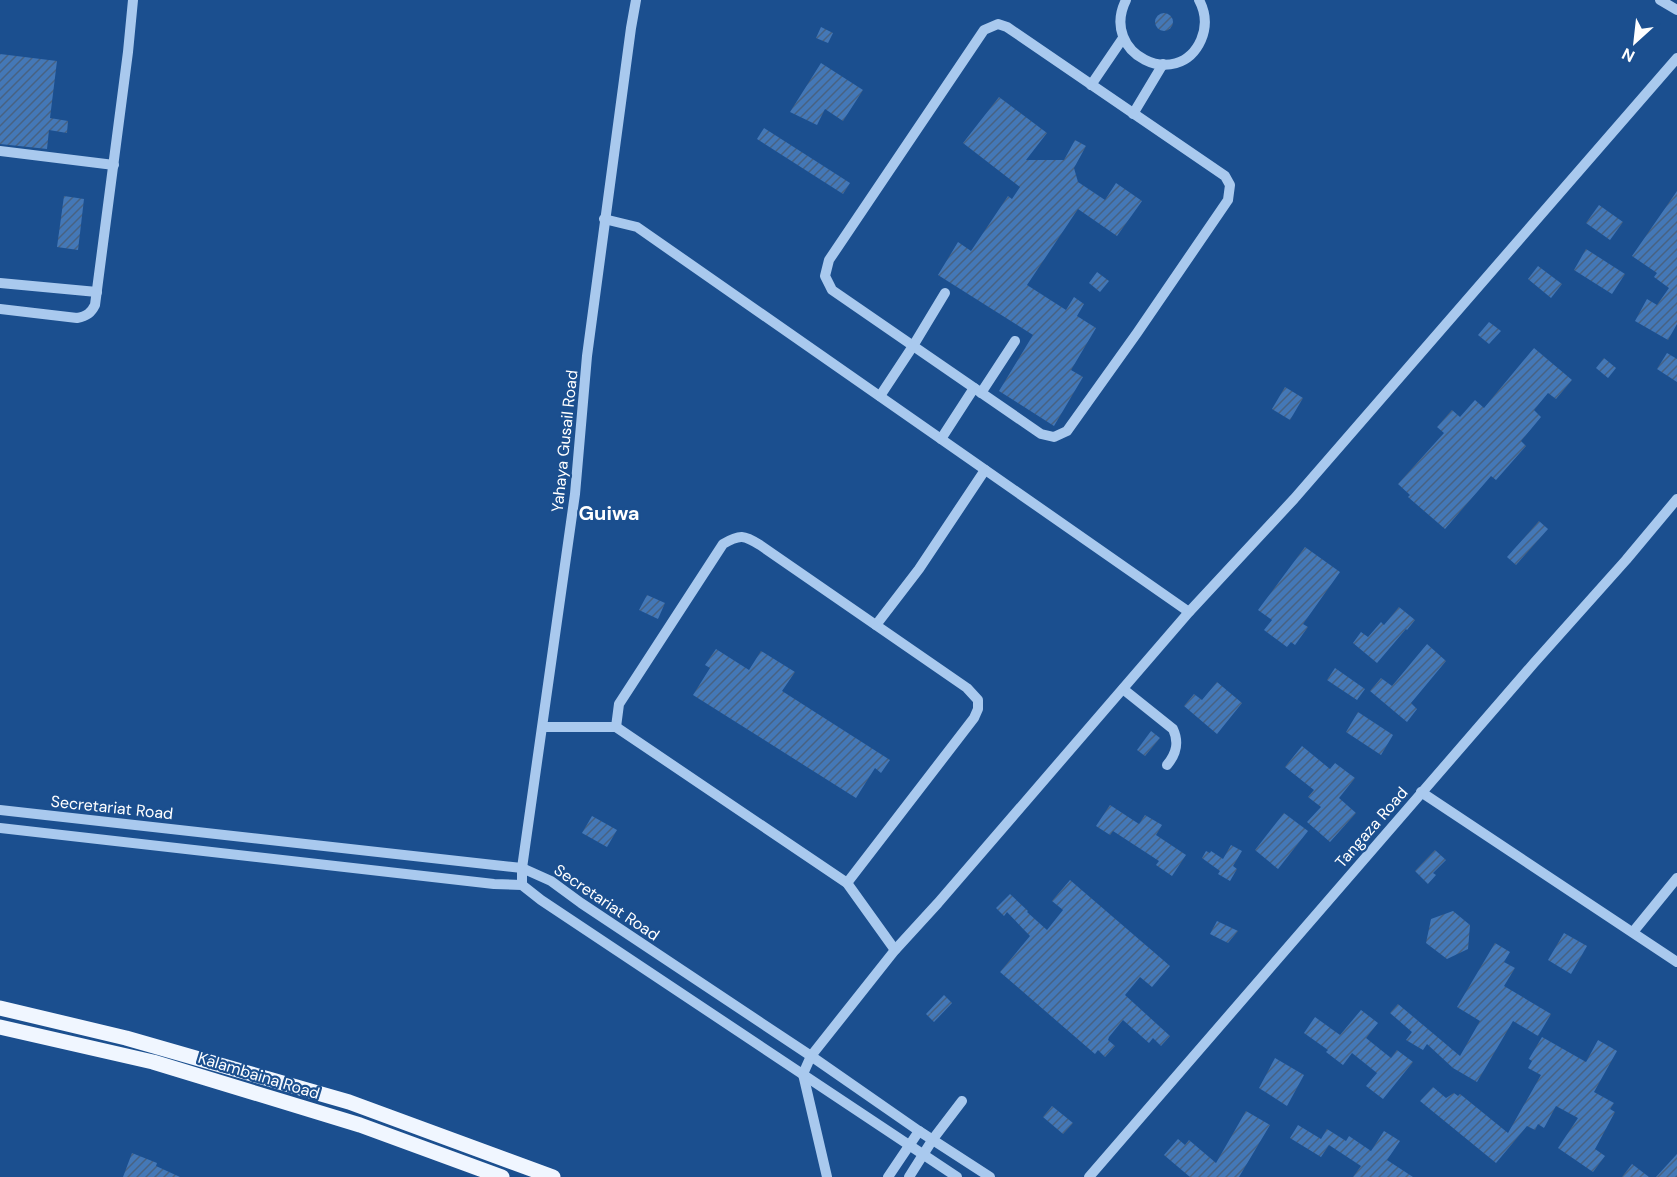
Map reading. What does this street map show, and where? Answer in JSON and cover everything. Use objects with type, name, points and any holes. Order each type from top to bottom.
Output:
[{"type":"main road","points":[[0,1008],[126,1038],[349,1102],[553,1177]]},
{"type":"main road","name":"Kalambaina Road","points":[[0,1027],[164,1066],[360,1125],[502,1177]]},
{"type":"street","points":[[0,309],[77,318],[92,312],[97,292],[114,165],[133,0]]},
{"type":"street","name":"Yahaya Gusail Road","points":[[522,885],[522,868],[574,494],[587,356],[604,219],[636,0]]},
{"type":"street","points":[[1126,0],[1120,19],[1123,38],[1134,53],[1142,59],[1163,64],[1179,62],[1194,51],[1204,35],[1204,3]]},
{"type":"street","points":[[1660,0],[1677,10]]},
{"type":"street","points":[[992,24],[1003,25],[1133,114],[1225,176],[1230,185],[1228,200],[1137,333],[1063,434],[1050,437],[1041,434],[832,290],[826,281],[826,265],[984,30],[992,24]]},
{"type":"street","points":[[1091,85],[1123,38]]},
{"type":"street","points":[[827,1177],[803,1074],[812,1056],[895,950],[1189,612],[1294,499],[1677,58]]},
{"type":"street","points":[[1133,114],[1163,64]]},
{"type":"street","points":[[0,151],[114,165]]},
{"type":"street","points":[[604,219],[636,227],[1189,612]]},
{"type":"street","points":[[0,283],[97,292]]},
{"type":"street","points":[[880,396],[945,293]]},
{"type":"street","points":[[941,439],[1015,341]]},
{"type":"street","points":[[876,625],[919,569],[985,470]]},
{"type":"street","name":"Tangaza Road","points":[[1089,1177],[1677,499]]},
{"type":"street","points":[[616,727],[619,704],[723,544],[735,537],[747,537],[760,545],[968,688],[978,700],[978,709],[974,718],[848,884]]},
{"type":"street","points":[[1122,689],[1173,729],[1177,737],[1177,748],[1167,765]]},
{"type":"street","points":[[543,727],[616,727],[848,884],[895,950]]},
{"type":"street","points":[[1421,792],[1677,962]]},
{"type":"street","name":"Secretariat Road","points":[[0,810],[522,868],[551,882],[990,1177]]},
{"type":"street","name":"Secretariat Road","points":[[0,828],[494,884],[522,885],[541,900],[957,1177]]},
{"type":"street","points":[[1633,932],[1677,878]]},
{"type":"street","points":[[909,1177],[933,1139],[962,1101]]},
{"type":"street","points":[[888,1177],[919,1131]]},
{"type":"building","points":[[1160,13],[1168,13],[1173,18],[1171,29],[1160,31],[1155,26],[1155,18]]},
{"type":"building","points":[[821,27],[833,33],[828,43],[816,38]]},
{"type":"building","points":[[0,54],[57,61],[50,118],[68,121],[67,133],[49,130],[47,149],[0,144]]},
{"type":"building","points":[[821,63],[863,90],[843,121],[825,109],[817,125],[790,112]]},
{"type":"building","points":[[999,97],[1047,133],[1026,160],[1064,160],[1075,140],[1086,146],[1074,168],[1078,182],[1105,200],[1116,183],[1142,201],[1117,236],[1078,209],[1027,285],[1066,310],[1074,297],[1084,304],[1077,316],[1096,328],[1071,370],[1083,377],[1054,426],[999,391],[1033,335],[938,275],[958,242],[971,251],[1008,196],[1012,199],[1020,187],[963,143]]},
{"type":"building","points":[[764,128],[850,183],[843,194],[757,139]]},
{"type":"building","points":[[1677,191],[1677,324],[1668,340],[1635,321],[1647,299],[1657,305],[1669,288],[1654,277],[1657,273],[1632,256]]},
{"type":"building","points":[[64,196],[84,199],[78,250],[57,247]]},
{"type":"building","points":[[1599,205],[1623,222],[1610,240],[1586,223]]},
{"type":"building","points":[[1586,249],[1625,274],[1612,294],[1574,270]]},
{"type":"building","points":[[1538,266],[1562,284],[1551,298],[1528,279]]},
{"type":"building","points":[[1097,272],[1109,281],[1100,292],[1089,283]]},
{"type":"building","points":[[1489,322],[1501,331],[1489,344],[1478,335]]},
{"type":"building","points":[[1534,348],[1572,380],[1556,399],[1548,393],[1534,410],[1541,417],[1521,441],[1526,446],[1496,480],[1491,476],[1445,529],[1408,497],[1410,495],[1398,484],[1444,433],[1437,427],[1452,410],[1460,417],[1475,400],[1484,408]]},
{"type":"building","points":[[1667,353],[1677,359],[1677,382],[1657,369]]},
{"type":"building","points":[[1604,358],[1616,368],[1608,378],[1596,368]]},
{"type":"building","points":[[1285,387],[1303,398],[1290,420],[1272,409]]},
{"type":"building","points":[[1539,521],[1548,529],[1516,565],[1507,557]]},
{"type":"building","points":[[1305,547],[1340,572],[1303,624],[1308,627],[1295,645],[1291,642],[1287,647],[1264,630],[1272,620],[1258,610]]},
{"type":"building","points":[[647,595],[665,603],[658,619],[639,610]]},
{"type":"building","points":[[1399,607],[1415,620],[1377,663],[1353,643],[1361,632],[1368,637],[1381,622],[1384,625]]},
{"type":"building","points":[[1427,644],[1446,661],[1411,703],[1417,709],[1407,722],[1370,691],[1381,678],[1392,686]]},
{"type":"building","points":[[716,649],[749,670],[761,651],[795,672],[782,691],[890,760],[881,773],[875,768],[856,798],[693,695],[710,668],[705,665]]},
{"type":"building","points":[[1335,668],[1365,689],[1357,700],[1327,680]]},
{"type":"building","points":[[1217,682],[1242,703],[1217,734],[1184,706],[1194,694],[1202,700]]},
{"type":"building","points":[[1358,712],[1393,735],[1381,755],[1346,732]]},
{"type":"building","points":[[1151,731],[1160,738],[1145,756],[1137,750]]},
{"type":"building","points":[[1302,746],[1330,769],[1335,763],[1355,778],[1339,798],[1356,813],[1330,842],[1307,822],[1321,807],[1308,797],[1314,790],[1285,767]]},
{"type":"building","points":[[1110,805],[1139,824],[1145,815],[1162,825],[1156,835],[1186,855],[1172,876],[1156,865],[1159,861],[1113,831],[1110,835],[1096,826]]},
{"type":"building","points":[[1284,813],[1308,831],[1278,869],[1255,850]]},
{"type":"building","points":[[592,816],[617,830],[607,847],[582,833]]},
{"type":"building","points":[[1231,845],[1242,851],[1233,866],[1237,869],[1230,881],[1218,874],[1220,871],[1202,858],[1206,851],[1210,853],[1211,851],[1223,859]]},
{"type":"building","points":[[1435,850],[1446,860],[1433,873],[1436,875],[1428,884],[1415,871]]},
{"type":"building","points":[[1070,880],[1170,966],[1152,987],[1140,977],[1125,995],[1170,1036],[1161,1046],[1153,1038],[1149,1043],[1123,1020],[1108,1040],[1115,1046],[1105,1057],[1098,1050],[1095,1054],[1000,972],[1030,936],[1007,912],[1004,916],[996,908],[1010,894],[1047,930],[1063,910],[1052,901]]},
{"type":"building","points":[[1453,911],[1470,925],[1468,949],[1447,959],[1426,943],[1431,919]]},
{"type":"building","points":[[1217,921],[1238,931],[1228,943],[1210,934]]},
{"type":"building","points":[[1564,933],[1587,946],[1571,974],[1548,960]]},
{"type":"building","points":[[1495,943],[1510,952],[1504,962],[1515,968],[1504,986],[1551,1014],[1538,1036],[1513,1021],[1477,1082],[1453,1068],[1427,1044],[1423,1050],[1406,1040],[1412,1032],[1390,1013],[1398,1004],[1460,1056],[1480,1021],[1457,1007]]},
{"type":"building","points":[[944,995],[952,1003],[934,1022],[926,1014]]},
{"type":"building","points":[[1361,1010],[1378,1023],[1366,1038],[1391,1058],[1397,1050],[1413,1062],[1383,1099],[1366,1086],[1377,1073],[1352,1053],[1343,1065],[1326,1052],[1328,1050],[1304,1033],[1315,1017],[1340,1035]]},
{"type":"building","points":[[1542,1037],[1586,1062],[1598,1040],[1617,1051],[1594,1092],[1614,1103],[1610,1109],[1615,1112],[1595,1149],[1605,1156],[1593,1172],[1558,1148],[1578,1118],[1556,1106],[1544,1128],[1538,1124],[1535,1130],[1527,1126],[1496,1163],[1420,1101],[1433,1087],[1446,1098],[1454,1093],[1458,1096],[1460,1094],[1508,1133],[1541,1075],[1528,1068],[1532,1061],[1529,1059]]},
{"type":"building","points":[[1275,1058],[1304,1075],[1287,1106],[1259,1088]]},
{"type":"building","points":[[1052,1106],[1073,1123],[1063,1134],[1043,1117]]},
{"type":"building","points":[[1246,1111],[1270,1125],[1239,1177],[1190,1177],[1164,1155],[1178,1139],[1185,1145],[1189,1140],[1216,1163]]},
{"type":"building","points":[[1298,1125],[1321,1139],[1327,1129],[1346,1141],[1349,1136],[1371,1151],[1384,1131],[1400,1141],[1387,1160],[1413,1177],[1353,1177],[1361,1166],[1329,1145],[1321,1157],[1290,1138]]},
{"type":"building","points":[[132,1153],[157,1163],[156,1166],[180,1177],[123,1177]]},
{"type":"building","points":[[1677,1154],[1677,1177],[1656,1177]]},
{"type":"building","points":[[1632,1164],[1649,1177],[1622,1177]]},
{"type":"district","name":"Guiwa","points":[[609,513]]}]
